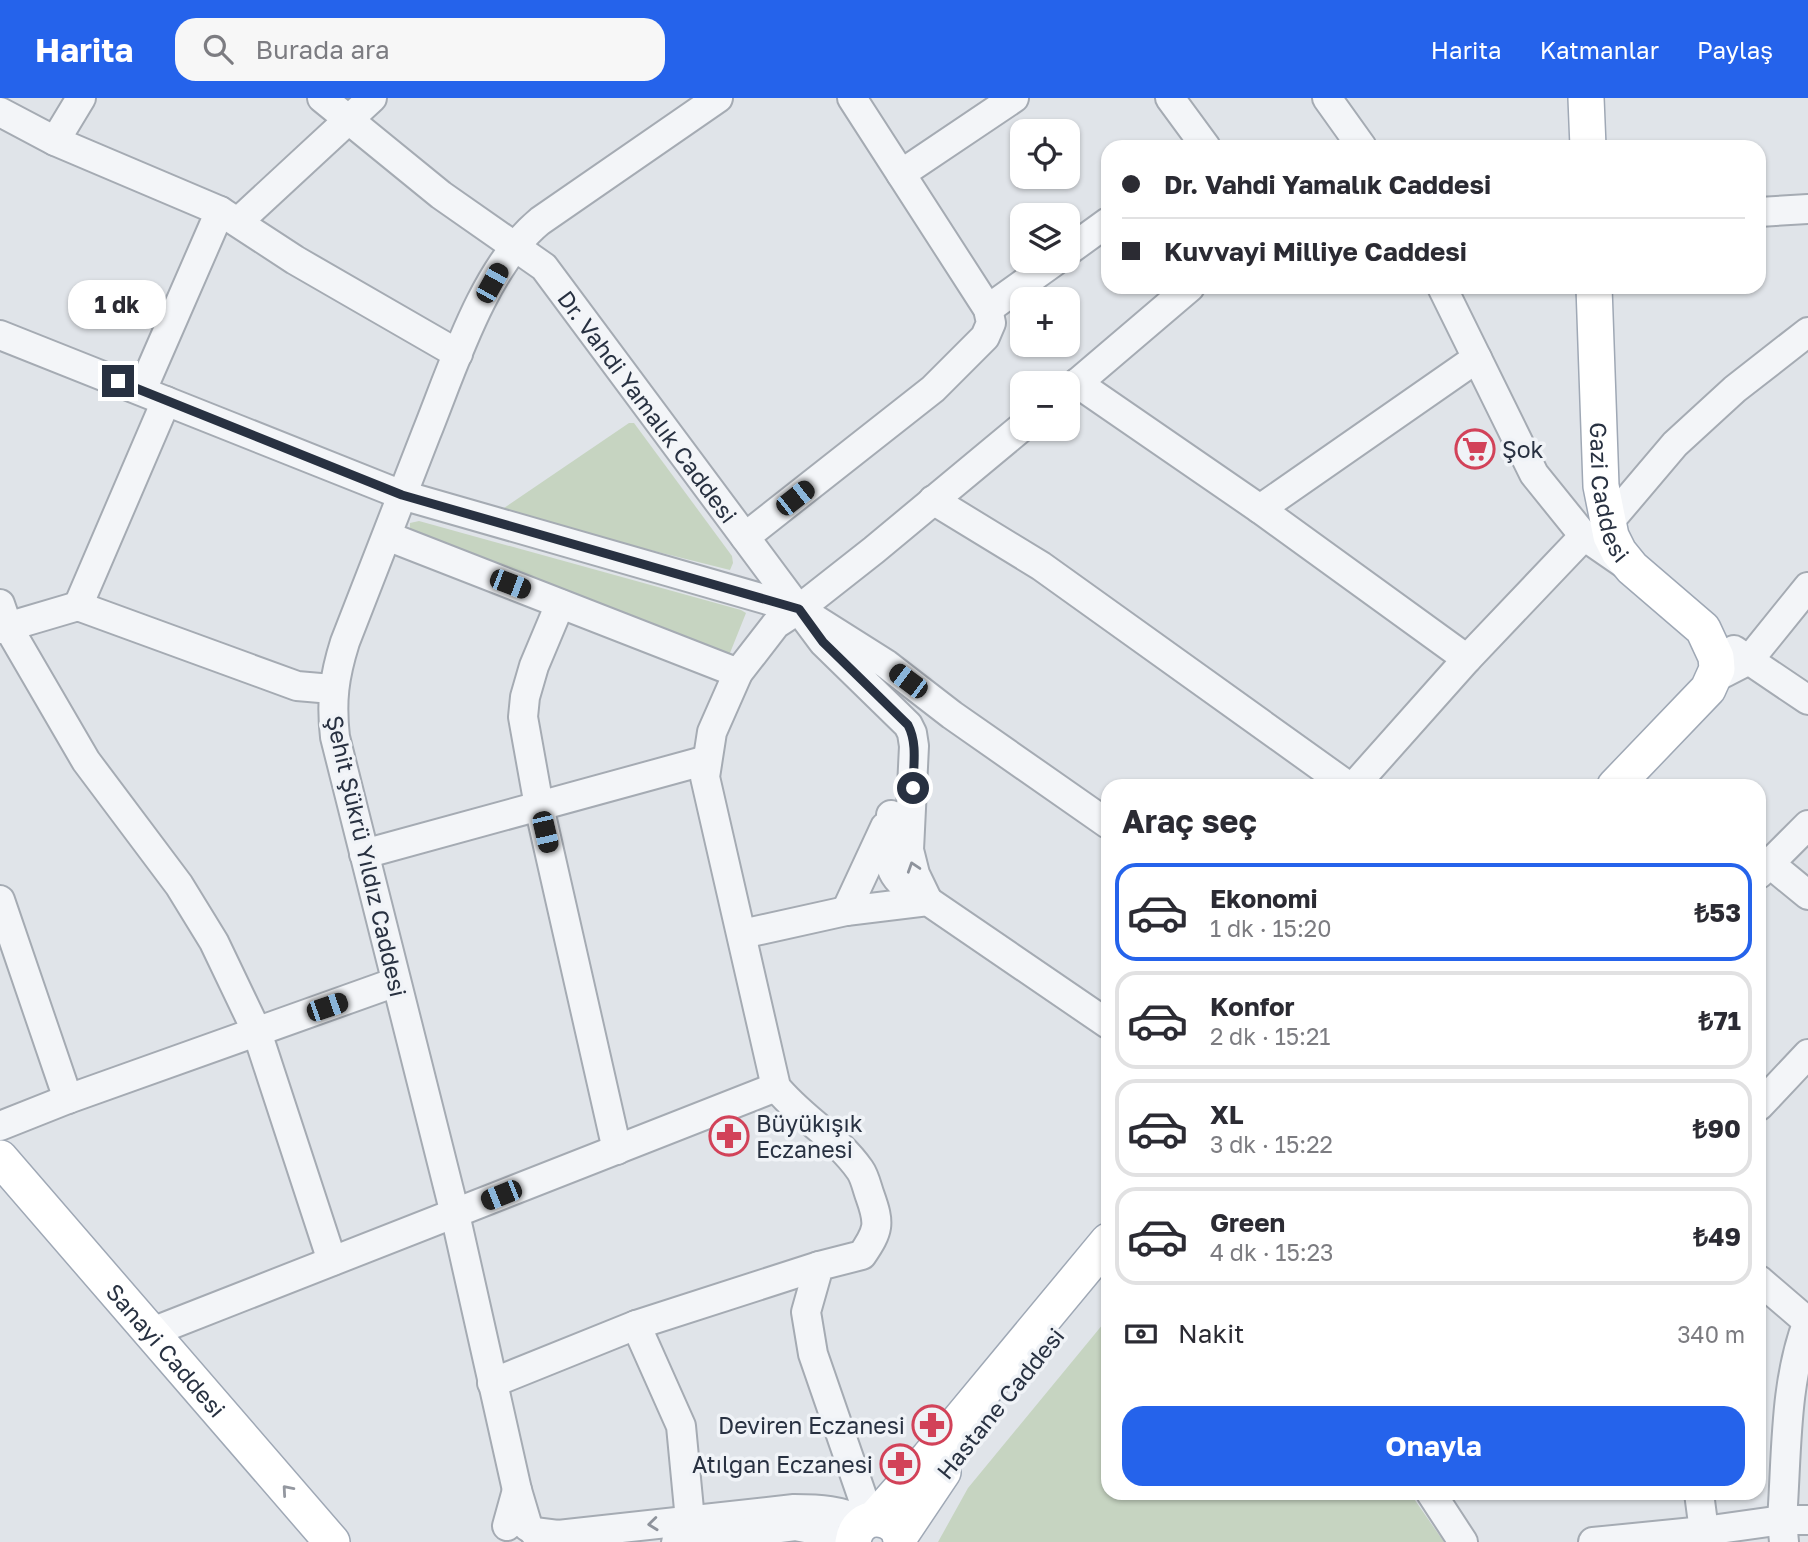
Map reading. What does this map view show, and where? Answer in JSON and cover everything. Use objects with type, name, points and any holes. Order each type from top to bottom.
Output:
[{"type":"main road","points":[[1586,98],[1588,140]]},
{"type":"main road","name":"Gazi Caddesi","points":[[1594,294],[1601,486],[1596,530],[1720,656]]},
{"type":"main road","points":[[1622,779],[1708,689],[1720,656]]},
{"type":"main road","name":"Sanayi Caddesi","points":[[0,1158],[332,1542]]},
{"type":"main road","name":"Sanayi Caddesi","points":[[0,1190],[302,1542]]},
{"type":"main road","name":"Hastane Caddesi","points":[[872,1532],[929,1457],[1101,1249]]},
{"type":"main road","name":"Hastane Caddesi","points":[[872,1532],[930,1489],[994,1406],[1101,1283]]},
{"type":"street","points":[[55,141],[81,98]]},
{"type":"street","name":"Dr. Vahdi Yamalık Caddesi","points":[[322,98],[441,195],[544,267],[823,642],[908,725],[914,746],[909,850],[915,874],[928,901]]},
{"type":"street","points":[[78,606],[154,396],[229,217],[372,98]]},
{"type":"street","name":"Şehit Şükrü Yıldız Caddesi","points":[[521,1534],[517,1490],[455,1214],[335,737],[332,689],[345,642],[458,354],[481,302],[515,245],[540,221],[718,98]]},
{"type":"street","points":[[745,537],[933,389],[985,337],[990,323],[988,309],[852,98]]},
{"type":"street","points":[[901,174],[1014,98]]},
{"type":"street","points":[[1170,98],[1201,140]]},
{"type":"street","points":[[1326,98],[1357,140]]},
{"type":"street","points":[[0,112],[55,141],[229,217],[296,260],[458,354]]},
{"type":"street","points":[[1766,212],[1808,209]]},
{"type":"street","points":[[1080,242],[1101,227]]},
{"type":"street","points":[[988,309],[1038,273]]},
{"type":"street","points":[[1080,380],[1182,294]]},
{"type":"street","points":[[1445,294],[1534,474],[1596,530]]},
{"type":"street","points":[[1360,779],[1466,659],[1596,530],[1675,444],[1735,389],[1808,332]]},
{"type":"street","points":[[0,335],[402,495],[799,609],[886,664],[952,715],[1101,819]]},
{"type":"street","points":[[1260,509],[1477,358]]},
{"type":"street","points":[[1080,392],[1260,509],[1466,659]]},
{"type":"street","points":[[492,1383],[636,1325],[819,1266],[862,1255],[873,1238],[878,1217],[861,1172],[830,1136],[788,1102],[776,1087],[705,777],[707,760],[712,732],[738,673],[776,624],[799,609],[1010,436]]},
{"type":"street","points":[[933,500],[1041,566],[1338,779]]},
{"type":"street","points":[[387,536],[738,673]]},
{"type":"street","points":[[1808,586],[1720,656],[1808,700]]},
{"type":"street","points":[[560,604],[534,666],[525,697],[523,717],[538,806],[617,1150]]},
{"type":"street","points":[[332,689],[297,686],[78,606],[3,620],[86,761],[202,919],[257,1032],[332,1261]]},
{"type":"street","points":[[364,854],[707,760]]},
{"type":"street","name":"Dr. Vahdi Yamalık Caddesi","points":[[846,911],[912,763]]},
{"type":"street","name":"Dr. Vahdi Yamalık Caddesi","points":[[891,815],[891,869],[902,885],[1101,1019]]},
{"type":"street","points":[[1766,866],[1808,825]]},
{"type":"street","points":[[1766,869],[1808,895]]},
{"type":"street","points":[[0,900],[68,1099]]},
{"type":"street","points":[[742,934],[846,911],[928,901]]},
{"type":"street","points":[[0,1126],[68,1099],[396,982]]},
{"type":"street","points":[[1766,1099],[1808,1054]]},
{"type":"street","points":[[152,1332],[776,1087]]},
{"type":"street","points":[[819,1266],[806,1312],[813,1354],[872,1532]]},
{"type":"street","points":[[1593,1542],[1704,1531],[1791,1527],[1792,1378],[1798,1348],[1808,1321],[1766,1286]]},
{"type":"street","points":[[636,1325],[681,1426],[683,1531]]},
{"type":"street","points":[[1436,1500],[1463,1542]]},
{"type":"street","points":[[1700,1500],[1704,1531]]},
{"type":"street","points":[[521,1534],[683,1531],[794,1509],[833,1510],[853,1515],[872,1532]]},
{"type":"green space","points":[[629,423],[634,423],[732,556],[730,570],[510,515],[504,508]]},
{"type":"green space","points":[[419,521],[746,613],[728,658],[410,532],[410,523]]},
{"type":"green space","points":[[1101,1326],[1101,1500],[1415,1500],[1444,1542],[938,1542],[968,1488]]},
{"type":"place","name":"Şok","points":[[1475,449]]},
{"type":"place","name":"Büyükışık Eczanesi","points":[[729,1136]]},
{"type":"place","name":"Deviren Eczanesi","points":[[932,1425]]},
{"type":"place","name":"Atılgan Eczanesi","points":[[900,1464]]},
{"type":"route","points":[[118,381],[402,495],[799,609],[823,642],[908,725],[914,746],[913,788]]}]
